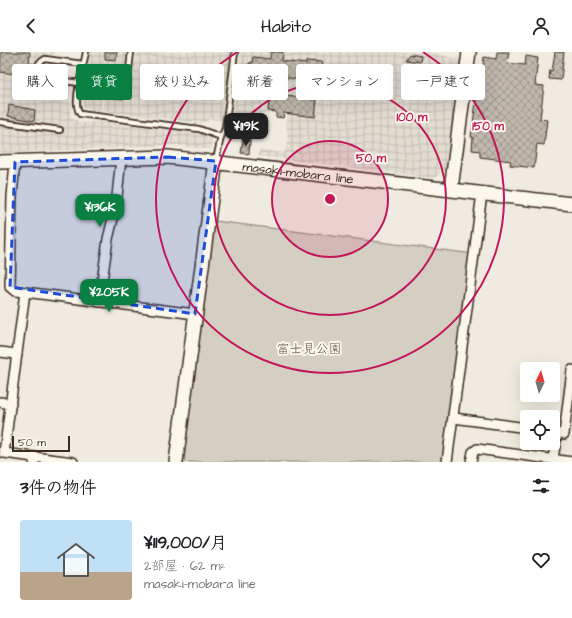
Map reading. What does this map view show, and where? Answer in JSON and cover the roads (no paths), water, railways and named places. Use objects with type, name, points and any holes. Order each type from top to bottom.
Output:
[{"type":"main road","points":[[451,189],[469,52]]},
{"type":"main road","name":"masaki-mobara line","points":[[0,162],[168,157],[216,161],[572,204]]},
{"type":"main road","points":[[176,462],[216,161]]},
{"type":"street","points":[[99,302],[108,239],[116,206],[121,158]]},
{"type":"street","points":[[15,162],[12,197],[10,287],[15,290],[25,292],[195,314]]},
{"type":"street","points":[[447,462],[454,418],[482,193]]},
{"type":"street","points":[[25,292],[4,453],[34,460],[73,462]]},
{"type":"street","points":[[0,352],[17,354]]},
{"type":"street","points":[[553,459],[562,433],[571,393],[572,370]]},
{"type":"street","points":[[0,402],[11,404]]},
{"type":"street","points":[[454,418],[520,427]]},
{"type":"street","points":[[471,462],[473,452],[477,449],[523,459],[553,459],[572,462]]},
{"type":"lane","points":[[76,83],[43,78],[38,72],[39,63],[45,59],[83,64],[86,52]]},
{"type":"lane","points":[[130,64],[131,52]]},
{"type":"lane","points":[[216,161],[221,137],[225,129],[235,52]]},
{"type":"lane","points":[[77,100],[76,108],[80,114],[199,129],[221,137]]},
{"type":"lane","points":[[0,122],[60,130]]},
{"type":"park label","name":"富士見公園","points":[[309,348]]}]
